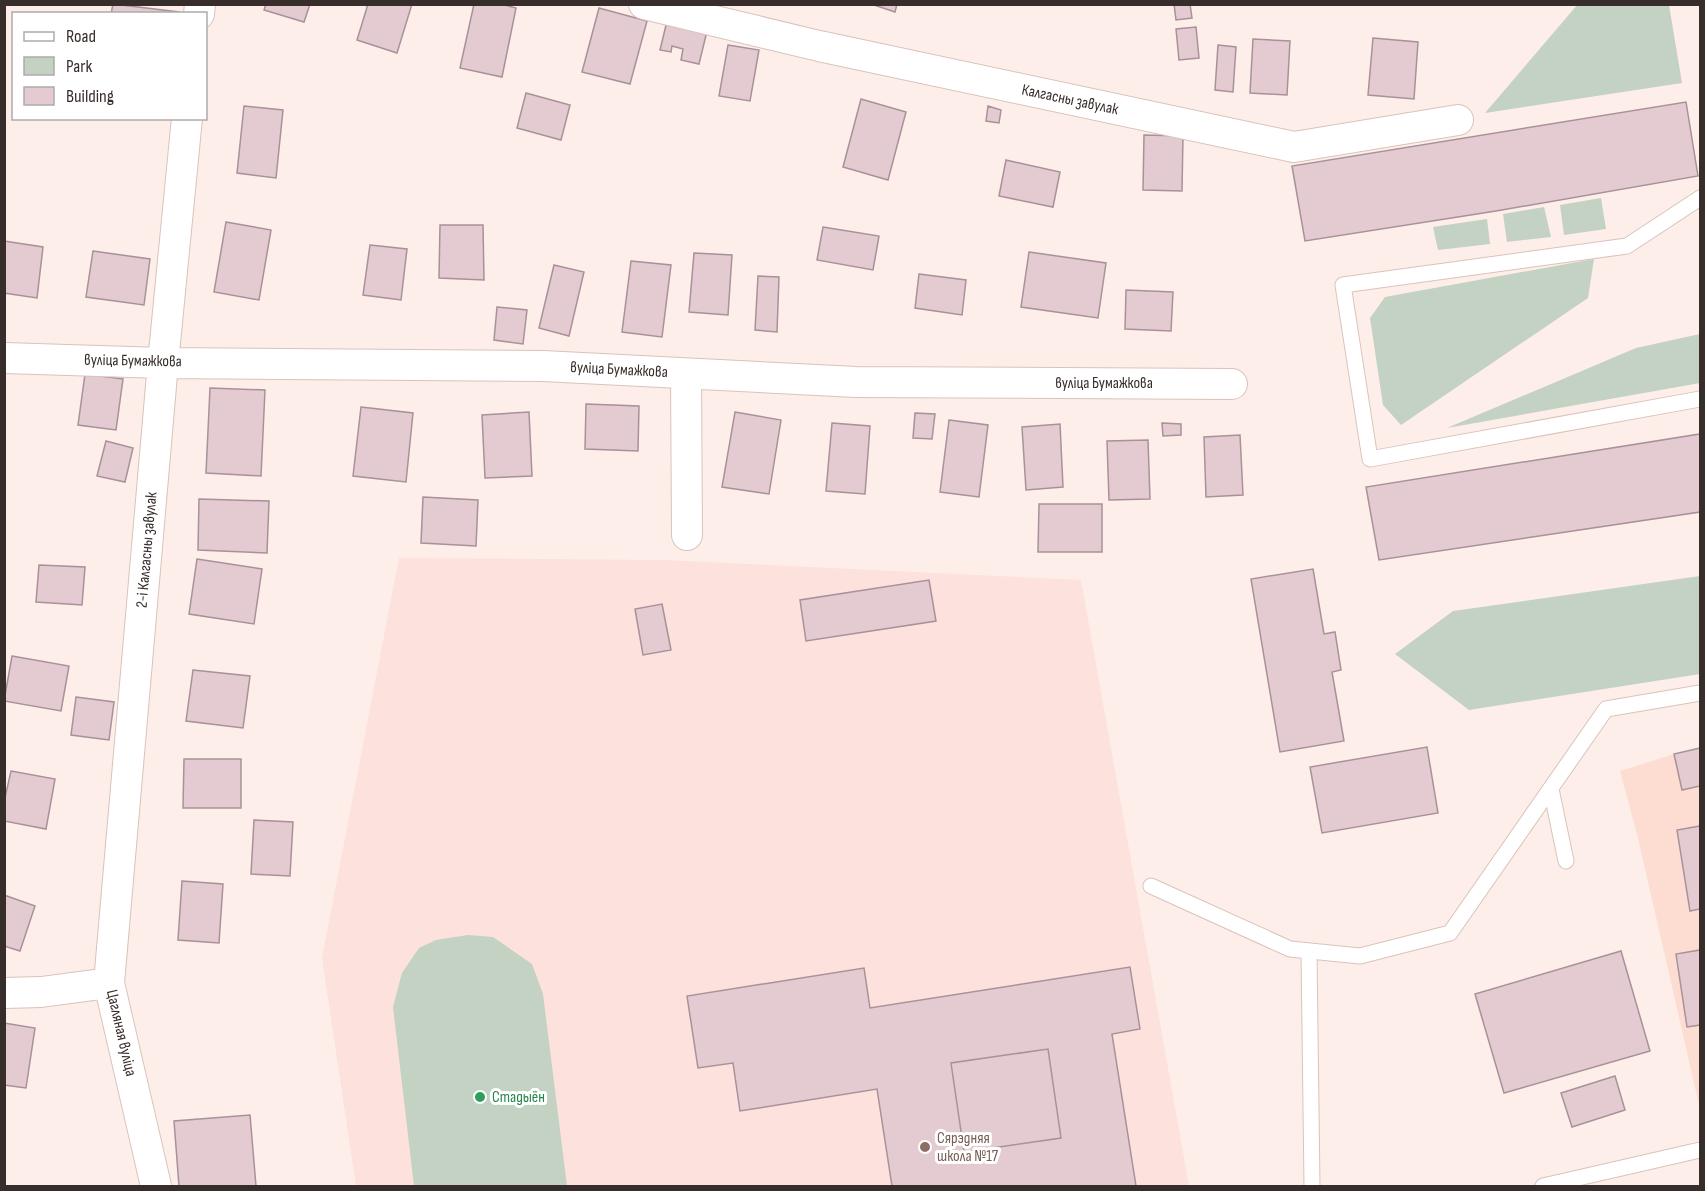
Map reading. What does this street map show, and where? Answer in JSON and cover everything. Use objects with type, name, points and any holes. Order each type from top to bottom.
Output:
[{"type":"street","name":"Калгасны завулак","points":[[644,4],[685,9],[853,54],[1294,147],[1458,120]]},
{"type":"street","name":"2-і Калгасны завулак","points":[[110,982],[163,363],[188,120]]},
{"type":"street","name":"вуліца Бумажкова","points":[[4,358],[163,363],[543,366],[856,382],[1232,384]]},
{"type":"street","points":[[686,374],[687,535]]},
{"type":"street","name":"Цагляная вуліца","points":[[4,993],[41,992],[110,982],[156,1186]]},
{"type":"lane","points":[[1701,198],[1627,246],[1343,285],[1370,459],[1701,399]]},
{"type":"lane","points":[[1151,886],[1290,949],[1360,956],[1450,933],[1606,709],[1701,693]]},
{"type":"lane","points":[[1551,789],[1566,861]]},
{"type":"lane","points":[[1309,951],[1312,1186]]},
{"type":"lane","points":[[1543,1186],[1701,1150]]},
{"type":"shaded area","points":[[399,558],[664,560],[1081,580],[1189,1186],[356,1186],[322,958]]},
{"type":"shaded area","points":[[1700,749],[1700,1109],[1637,834],[1620,771],[1674,754]]},
{"type":"green space","points":[[1578,4],[1669,5],[1682,83],[1485,113]]},
{"type":"green space","points":[[1601,198],[1606,229],[1564,235],[1560,205]]},
{"type":"green space","points":[[1544,207],[1551,237],[1507,242],[1503,214]]},
{"type":"green space","points":[[1487,219],[1490,244],[1438,250],[1433,227]]},
{"type":"green space","points":[[1594,259],[1588,298],[1401,425],[1383,405],[1370,318],[1385,297]]},
{"type":"green space","points":[[1700,334],[1700,383],[1447,428],[1636,348]]},
{"type":"green space","points":[[1700,576],[1700,674],[1469,710],[1395,654],[1453,611]]},
{"type":"green space","name":"Стадыён","points":[[468,935],[493,937],[532,964],[543,994],[567,1186],[414,1186],[393,1007],[402,973],[419,948],[436,940]]},
{"type":"building","points":[[113,4],[179,12],[111,12]]},
{"type":"building","points":[[266,4],[310,4],[304,22],[264,10]]},
{"type":"building","points":[[368,4],[412,4],[397,53],[357,40]]},
{"type":"building","points":[[474,4],[501,4],[516,8],[502,77],[460,68]]},
{"type":"building","points":[[871,4],[897,4],[895,12]]},
{"type":"building","points":[[1174,4],[1190,4],[1192,18],[1176,20]]},
{"type":"building","points":[[599,8],[647,21],[630,84],[582,72]]},
{"type":"building","points":[[668,17],[708,27],[699,64],[681,60],[683,49],[672,46],[671,52],[660,50]]},
{"type":"building","points":[[1196,27],[1199,58],[1179,60],[1176,29]]},
{"type":"building","points":[[1373,38],[1418,42],[1414,99],[1368,95]]},
{"type":"building","points":[[1253,39],[1290,41],[1287,95],[1250,93]]},
{"type":"building","points":[[728,45],[759,50],[750,101],[719,96]]},
{"type":"building","points":[[1218,45],[1236,47],[1233,92],[1215,90]]},
{"type":"building","points":[[526,93],[570,105],[561,140],[517,128]]},
{"type":"building","points":[[861,99],[906,112],[888,180],[843,167]]},
{"type":"building","points":[[1686,102],[1698,176],[1305,241],[1292,166]]},
{"type":"building","points":[[244,106],[283,110],[276,178],[237,173]]},
{"type":"building","points":[[988,106],[1001,110],[999,123],[986,121]]},
{"type":"building","points":[[1144,135],[1183,136],[1182,191],[1143,190]]},
{"type":"building","points":[[1006,160],[1060,172],[1053,207],[999,196]]},
{"type":"building","points":[[226,222],[271,230],[259,300],[214,292]]},
{"type":"building","points":[[440,225],[483,225],[484,280],[439,278]]},
{"type":"building","points":[[823,227],[879,236],[873,270],[817,260]]},
{"type":"building","points":[[4,241],[43,247],[37,298],[4,293]]},
{"type":"building","points":[[370,245],[407,249],[401,300],[363,295]]},
{"type":"building","points":[[93,251],[150,259],[144,305],[86,297]]},
{"type":"building","points":[[1029,252],[1106,263],[1098,318],[1021,307]]},
{"type":"building","points":[[694,253],[732,255],[728,315],[689,312]]},
{"type":"building","points":[[631,261],[671,265],[662,337],[622,332]]},
{"type":"building","points":[[554,265],[584,272],[569,336],[539,328]]},
{"type":"building","points":[[919,274],[966,280],[962,315],[915,308]]},
{"type":"building","points":[[758,276],[779,277],[777,332],[755,330]]},
{"type":"building","points":[[1126,290],[1173,292],[1171,331],[1125,329]]},
{"type":"building","points":[[497,307],[527,310],[523,344],[494,340]]},
{"type":"building","points":[[85,374],[123,379],[116,430],[78,425]]},
{"type":"building","points":[[210,388],[265,390],[261,476],[206,473]]},
{"type":"building","points":[[586,404],[639,406],[638,451],[585,449]]},
{"type":"building","points":[[361,407],[413,413],[406,482],[353,476]]},
{"type":"building","points":[[529,412],[532,476],[485,478],[482,415]]},
{"type":"building","points":[[735,412],[781,420],[769,494],[722,487]]},
{"type":"building","points":[[915,413],[935,414],[932,439],[913,438]]},
{"type":"building","points":[[949,420],[988,425],[979,497],[940,492]]},
{"type":"building","points":[[832,423],[870,426],[865,494],[826,491]]},
{"type":"building","points":[[1162,423],[1181,424],[1181,435],[1163,436]]},
{"type":"building","points":[[1060,424],[1063,487],[1026,490],[1022,427]]},
{"type":"building","points":[[1700,434],[1700,512],[1379,560],[1366,487]]},
{"type":"building","points":[[1240,435],[1243,495],[1206,497],[1204,437]]},
{"type":"building","points":[[1148,440],[1150,499],[1109,500],[1107,441]]},
{"type":"building","points":[[106,441],[133,448],[125,482],[97,476]]},
{"type":"building","points":[[423,497],[478,500],[476,546],[421,543]]},
{"type":"building","points":[[199,499],[269,501],[267,553],[198,550]]},
{"type":"building","points":[[1039,504],[1102,504],[1102,552],[1038,552]]},
{"type":"building","points":[[197,559],[262,569],[254,624],[189,614]]},
{"type":"building","points":[[39,565],[85,567],[82,605],[36,602]]},
{"type":"building","points":[[1313,569],[1324,634],[1335,632],[1341,670],[1332,672],[1344,741],[1280,752],[1251,579]]},
{"type":"building","points":[[929,580],[936,621],[806,641],[800,600]]},
{"type":"building","points":[[662,604],[671,650],[643,655],[635,609]]},
{"type":"building","points":[[12,656],[69,666],[61,711],[4,701]]},
{"type":"building","points":[[193,670],[250,676],[243,728],[186,721]]},
{"type":"building","points":[[76,697],[114,702],[109,740],[71,735]]},
{"type":"building","points":[[1427,747],[1438,813],[1322,833],[1310,767]]},
{"type":"building","points":[[1700,748],[1700,786],[1682,790],[1674,754]]},
{"type":"building","points":[[184,759],[241,759],[241,808],[183,808]]},
{"type":"building","points":[[11,771],[55,779],[46,829],[4,821],[4,802]]},
{"type":"building","points":[[254,820],[293,822],[290,876],[251,874]]},
{"type":"building","points":[[1700,826],[1700,909],[1690,911],[1677,830]]},
{"type":"building","points":[[182,881],[223,884],[219,943],[178,940]]},
{"type":"building","points":[[4,895],[35,906],[20,951],[4,946]]},
{"type":"building","points":[[1700,950],[1700,1025],[1687,1027],[1676,954]]},
{"type":"building","points":[[1621,951],[1650,1051],[1504,1093],[1475,994]]},
{"type":"building","points":[[1130,967],[1140,1029],[1112,1034],[1136,1186],[892,1186],[877,1089],[740,1111],[733,1063],[698,1068],[687,996],[864,968],[870,1008]]},
{"type":"building","points":[[4,1023],[35,1028],[26,1088],[4,1085]]},
{"type":"building","points":[[1048,1049],[1061,1138],[964,1152],[951,1063]]},
{"type":"building","points":[[1615,1076],[1625,1110],[1572,1127],[1561,1093]]},
{"type":"building","points":[[250,1115],[256,1186],[179,1186],[174,1121]]},
{"type":"place","name":"Стадыён","points":[[480,1097]]},
{"type":"place","name":"Сярэдняя школа №17","points":[[925,1147]]}]
